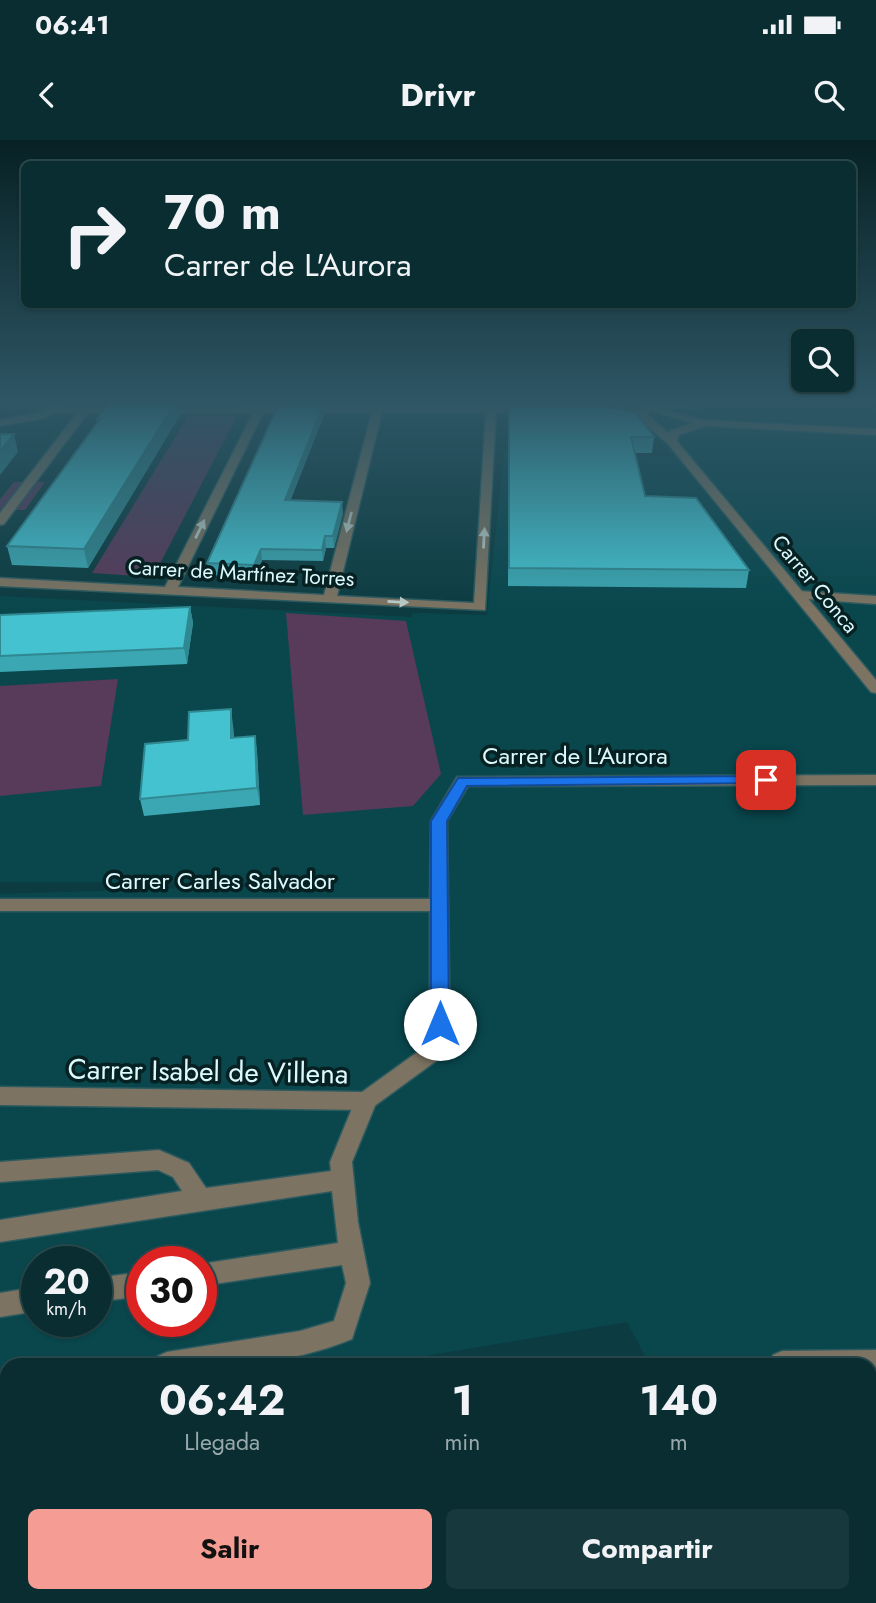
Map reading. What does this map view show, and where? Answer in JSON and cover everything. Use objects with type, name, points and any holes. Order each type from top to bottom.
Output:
[{"type":"street","points":[[0,521],[38,471]]},
{"type":"street","points":[[170,590],[229,471]]},
{"type":"street","points":[[330,599],[362,471]]},
{"type":"street","name":"Carrer de Martínez Torres","points":[[0,582],[480,607],[488,471]]},
{"type":"street","name":"Carrer Conca","points":[[696,471],[876,689]]},
{"type":"street","points":[[799,595],[876,600]]},
{"type":"street","name":"Carrer de L'Aurora","points":[[440,1047],[439,821],[463,781],[876,780]]},
{"type":"street","name":"Carrer Carles Salvador","points":[[0,905],[439,905]]},
{"type":"street","name":"Carrer Isabel de Villena","points":[[0,1096],[366,1101],[440,1047]]},
{"type":"street","points":[[211,1358],[300,1344],[343,1330],[358,1283],[346,1222],[341,1162],[366,1101]]},
{"type":"street","points":[[0,1172],[159,1160],[181,1170],[201,1199]]},
{"type":"street","points":[[0,1231],[342,1180]]},
{"type":"street","points":[[217,1273],[352,1252]]},
{"type":"street","points":[[0,1305],[21,1302]]},
{"type":"shaded area","points":[[154,471],[208,471],[153,577],[92,573]]},
{"type":"shaded area","points":[[502,471],[876,471],[876,1358],[646,1358],[627,1322],[414,1358],[0,1358],[0,894],[353,883],[0,882],[0,596],[412,617],[412,613],[487,615]]},
{"type":"shaded area","points":[[14,482],[45,482],[25,510],[0,510],[0,499]]},
{"type":"shaded area","points":[[286,613],[406,621],[441,774],[413,806],[303,815]]},
{"type":"shaded area","points":[[118,679],[101,786],[0,796],[0,686]]},
{"type":"building","points":[[62,471],[132,471],[84,549],[7,546]]},
{"type":"building","points":[[249,471],[297,471],[285,500],[342,502],[333,536],[325,536],[322,550],[261,549],[254,565],[207,563]]},
{"type":"building","points":[[509,471],[639,471],[645,496],[696,498],[749,570],[509,568]]},
{"type":"building","points":[[190,607],[184,648],[0,656],[0,615]]},
{"type":"building","points":[[231,709],[231,738],[255,736],[257,788],[140,799],[145,744],[188,740],[189,712]]},
{"type":"route","points":[[440,1024],[439,821],[463,781],[766,780]]}]
